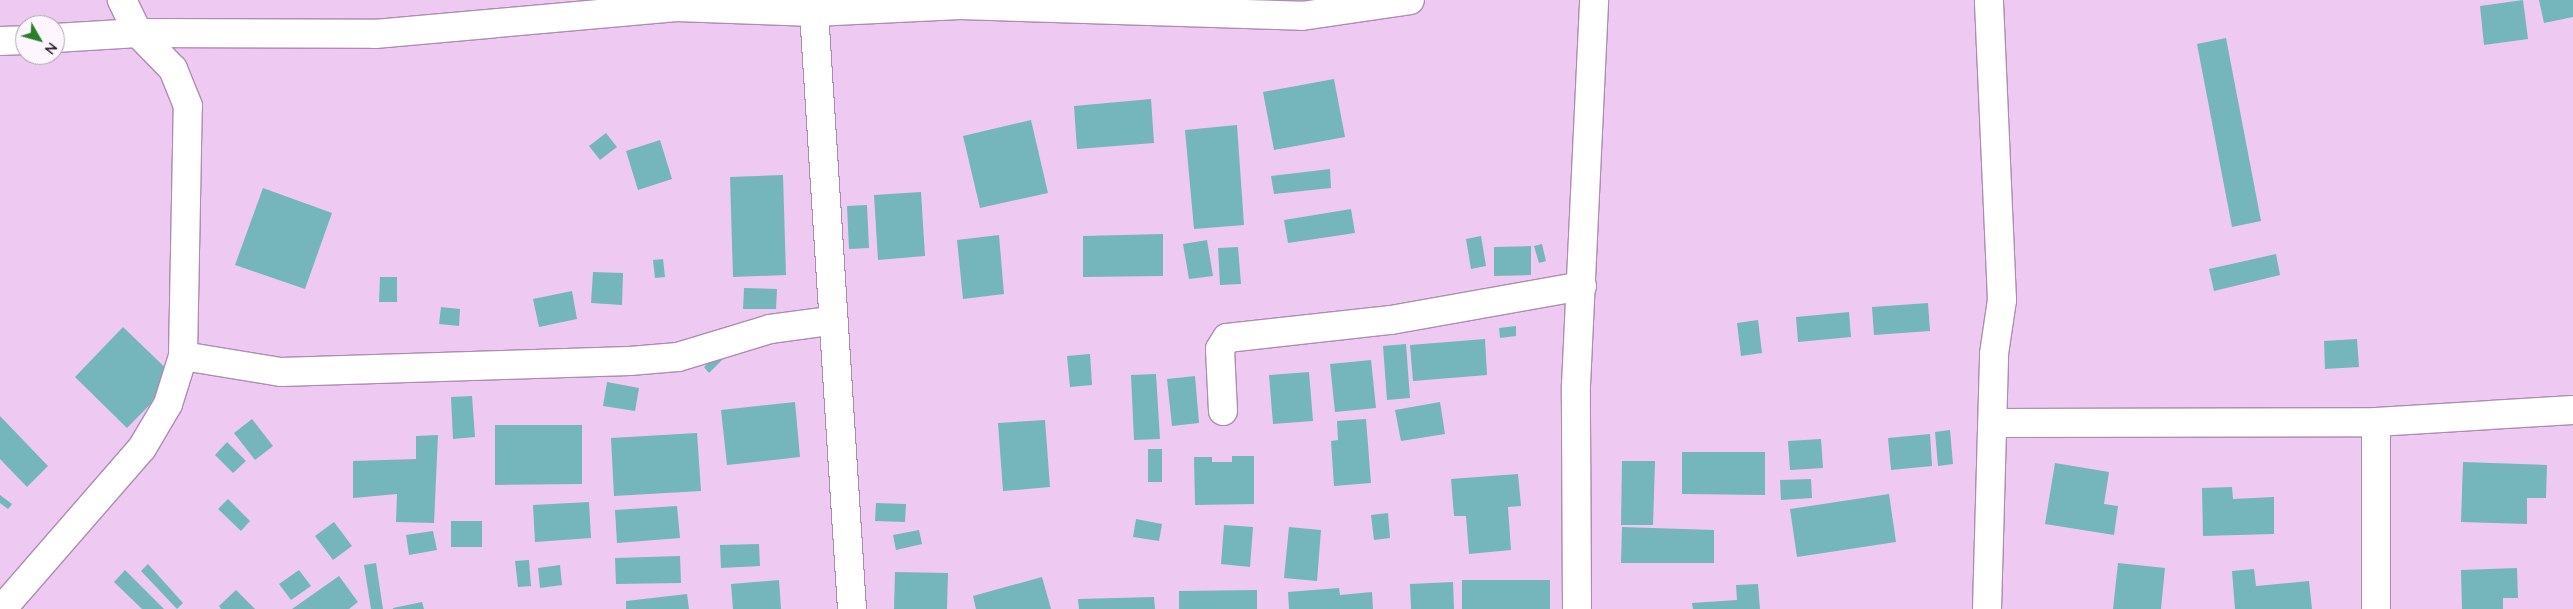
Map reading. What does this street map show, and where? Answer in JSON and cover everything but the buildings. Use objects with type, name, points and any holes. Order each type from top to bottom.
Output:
[{"type":"street","points":[[2,609],[142,448],[168,404],[183,356],[188,106],[173,70],[138,33],[122,0]]},
{"type":"street","points":[[65,37],[138,33],[375,34],[677,7],[825,8],[960,5],[1302,16],[1410,0]]},
{"type":"street","points":[[1577,609],[1576,385],[1594,0]]},
{"type":"street","points":[[1987,609],[1994,423],[1994,354],[2002,266],[1989,0]]},
{"type":"street","points":[[825,8],[830,322],[852,609]]},
{"type":"street","points":[[0,41],[15,40]]},
{"type":"street","points":[[1223,411],[1220,348],[1228,338],[1391,320],[1582,286]]},
{"type":"street","points":[[183,356],[281,372],[630,361],[678,357],[770,329],[830,322]]},
{"type":"street","points":[[1994,423],[2376,422],[2573,410]]},
{"type":"street","points":[[2376,422],[2376,609]]}]
